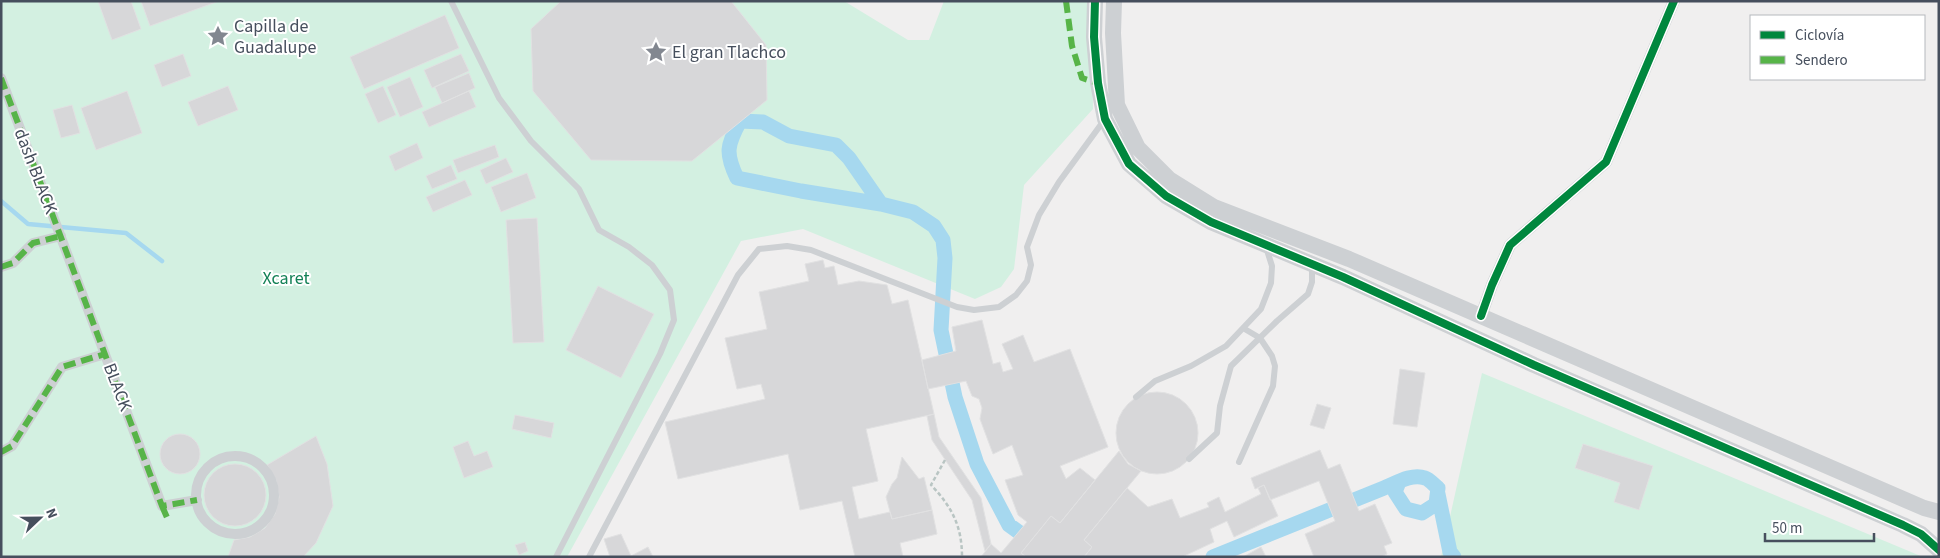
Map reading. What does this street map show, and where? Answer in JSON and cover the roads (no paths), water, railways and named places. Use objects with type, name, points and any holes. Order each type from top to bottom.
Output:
[{"type":"street","points":[[1095,1],[1094,37],[1098,83],[1105,119],[1129,164],[1166,196],[1211,222],[1312,264],[1543,368],[1903,525],[1921,534],[1939,550]]},
{"type":"street","points":[[1114,1],[1113,33],[1117,104],[1138,148],[1169,179],[1214,207],[1319,247],[1924,508],[1939,512]]},
{"type":"street","points":[[1482,316],[1492,285],[1510,245],[1606,162],[1674,1]]},
{"type":"street","name":"dash BLACK","points":[[1,78],[60,236]]},
{"type":"street","points":[[1,267],[13,263],[34,243],[60,236]]},
{"type":"street","name":"BLACK","points":[[60,236],[162,506],[197,500]]},
{"type":"street","points":[[1,452],[12,446],[62,367],[105,354]]},
{"type":"street","points":[[236,456],[251,459],[264,468],[272,481],[274,497],[271,512],[262,524],[249,532],[234,534],[218,531],[206,522],[198,508],[197,500],[196,493],[199,478],[208,466],[222,458],[236,456]]},
{"type":"lane","points":[[451,1],[499,98],[531,141],[579,190],[599,230],[629,247],[652,264],[670,290],[674,320],[660,354],[556,557]]},
{"type":"lane","points":[[589,557],[738,274],[759,249],[787,246],[811,250],[957,307],[974,310],[999,307],[1016,295],[1027,281],[1032,265],[1026,247],[1038,215],[1058,182],[1117,104]]},
{"type":"lane","points":[[1136,397],[1155,381],[1191,366],[1226,346],[1261,309],[1271,283],[1272,266],[1264,244]]},
{"type":"lane","points":[[1189,459],[1217,432],[1220,406],[1231,366],[1308,294],[1312,282],[1312,264],[1319,247]]},
{"type":"lane","points":[[1238,462],[1273,386],[1274,366],[1272,356],[1260,338],[1243,328]]},
{"type":"waterway","points":[[881,204],[849,158],[836,145],[789,136],[763,122],[740,121],[732,137],[729,149],[729,155],[737,178],[881,204],[913,212],[934,226],[943,240],[945,258],[941,330],[955,397],[977,464],[1009,525],[1035,544]]},
{"type":"waterway","points":[[1,201],[28,224],[126,233],[162,261]]},
{"type":"waterway","points":[[1213,557],[1399,481],[1409,478],[1425,478],[1438,488],[1436,504],[1422,513],[1406,509],[1395,492],[1399,482]]},
{"type":"waterway","points":[[1438,494],[1450,552],[1454,557]]},
{"type":"place","name":"Capilla de Guadalupe","points":[[218,36]]},
{"type":"place","name":"El gran Tlachco","points":[[656,52]]},
{"type":"park label","name":"Xcaret","points":[[286,278]]}]
